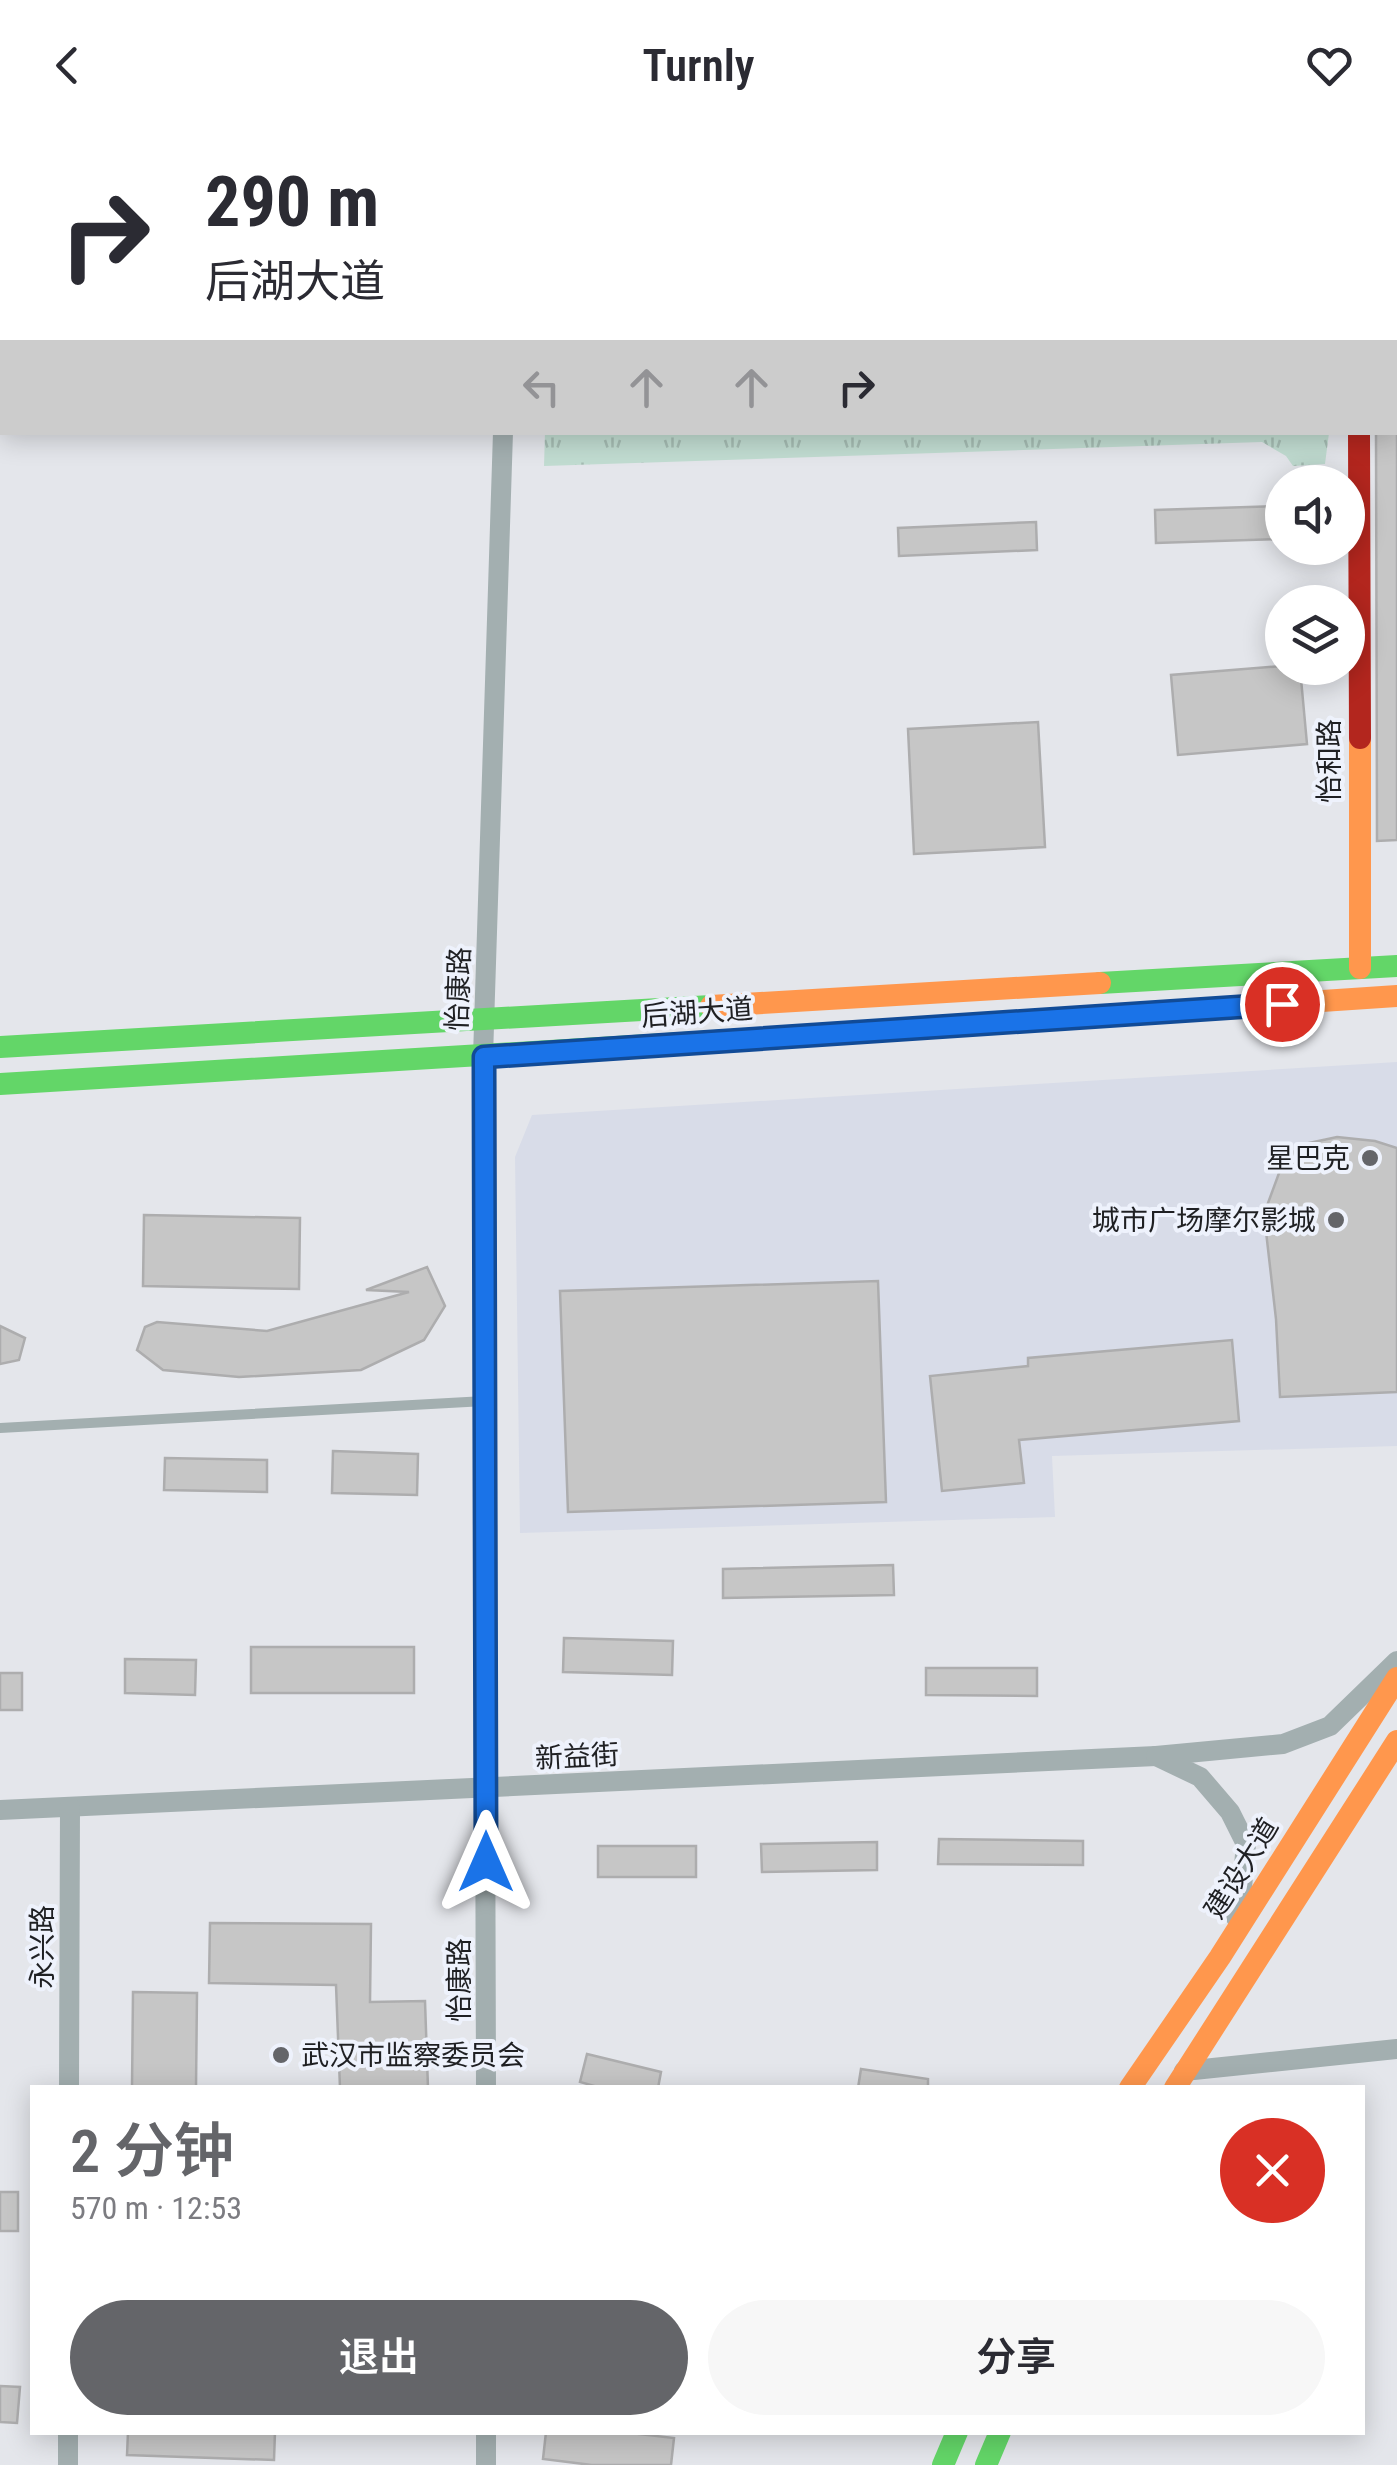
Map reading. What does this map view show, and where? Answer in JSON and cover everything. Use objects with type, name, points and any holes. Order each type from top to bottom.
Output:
[{"type":"main road","name":"怡和路","points":[[1359,435],[1360,968]]},
{"type":"main road","name":"后湖大道","points":[[0,1047],[1397,966]]},
{"type":"main road","name":"后湖大道","points":[[0,1084],[484,1057],[1397,996]]},
{"type":"main road","name":"建设大道","points":[[1132,2085],[1220,1957],[1397,1678]]},
{"type":"main road","points":[[1179,2079],[1397,1741]]},
{"type":"main road","points":[[943,2465],[956,2435]]},
{"type":"main road","points":[[986,2465],[999,2435]]},
{"type":"street","name":"怡康路","points":[[486,2085],[484,1018],[503,435]]},
{"type":"street","name":"新益街","points":[[0,1810],[1156,1756],[1283,1744],[1330,1726],[1397,1661]]},
{"type":"street","points":[[1156,1756],[1200,1777],[1230,1812],[1246,1844],[1240,1909],[1220,1957]]},
{"type":"street","name":"永兴路","points":[[70,1807],[70,2085]]},
{"type":"street","points":[[1179,2079],[1397,2049]]},
{"type":"street","points":[[68,2435],[68,2465]]},
{"type":"street","points":[[486,2435],[486,2465]]},
{"type":"lane","points":[[0,1428],[486,1401]]},
{"type":"shaded area","points":[[1397,1062],[1397,1446],[1052,1456],[1055,1517],[520,1533],[515,1157],[532,1115]]},
{"type":"green space","points":[[545,435],[1329,435],[1325,464],[1292,465],[1286,456],[1262,442],[544,466]]},
{"type":"building","points":[[1376,435],[1397,435],[1397,840],[1377,841]]},
{"type":"building","points":[[1265,506],[1265,540],[1156,543],[1155,510]]},
{"type":"building","points":[[1036,522],[1037,550],[899,556],[898,528]]},
{"type":"building","points":[[1265,667],[1265,685],[1302,685],[1307,744],[1178,755],[1171,675]]},
{"type":"building","points":[[1038,722],[1045,847],[914,854],[908,729]]},
{"type":"building","points":[[1337,1137],[1397,1148],[1397,1392],[1280,1397],[1264,1214],[1282,1165],[1300,1145]]},
{"type":"building","points":[[144,1215],[300,1218],[299,1289],[143,1286]]},
{"type":"building","points":[[427,1267],[445,1306],[424,1340],[361,1370],[239,1377],[163,1370],[137,1350],[145,1327],[157,1322],[267,1331],[409,1292],[366,1290]]},
{"type":"building","points":[[878,1281],[886,1502],[568,1512],[560,1291]]},
{"type":"building","points":[[0,1326],[25,1338],[19,1360],[0,1364]]},
{"type":"building","points":[[1232,1340],[1239,1421],[1019,1440],[1024,1483],[942,1491],[930,1376],[1028,1366],[1028,1358]]},
{"type":"building","points":[[333,1451],[418,1454],[417,1495],[332,1493]]},
{"type":"building","points":[[165,1458],[267,1460],[267,1492],[164,1490]]},
{"type":"building","points":[[893,1565],[894,1595],[723,1598],[723,1569]]},
{"type":"building","points":[[564,1638],[673,1641],[672,1675],[563,1672]]},
{"type":"building","points":[[251,1647],[414,1647],[414,1693],[251,1693]]},
{"type":"building","points":[[125,1659],[196,1660],[195,1695],[125,1693]]},
{"type":"building","points":[[926,1668],[1037,1668],[1037,1696],[926,1695]]},
{"type":"building","points":[[0,1673],[22,1673],[22,1710],[0,1710]]},
{"type":"building","points":[[939,1839],[1083,1841],[1083,1865],[938,1864]]},
{"type":"building","points":[[877,1842],[877,1870],[762,1872],[761,1844]]},
{"type":"building","points":[[598,1846],[696,1846],[696,1877],[598,1877]]},
{"type":"building","points":[[210,1923],[371,1924],[370,2002],[425,2001],[428,2085],[340,2085],[336,1985],[209,1983]]},
{"type":"building","points":[[133,1992],[197,1993],[196,2085],[132,2085]]},
{"type":"building","points":[[587,2054],[661,2072],[659,2085],[580,2082]]},
{"type":"building","points":[[861,2069],[928,2079],[928,2085],[858,2085]]},
{"type":"building","points":[[0,2192],[18,2192],[18,2231],[0,2231]]},
{"type":"building","points":[[0,2386],[20,2387],[17,2423],[0,2422]]},
{"type":"building","points":[[128,2435],[275,2435],[274,2460],[127,2455]]},
{"type":"building","points":[[546,2435],[674,2438],[671,2465],[592,2465],[543,2459]]},
{"type":"traffic: fast","points":[[1100,983],[1397,966]]},
{"type":"traffic: fast","points":[[0,1047],[711,1006]]},
{"type":"traffic: fast","points":[[0,1084],[781,1037]]},
{"type":"traffic: fast","points":[[943,2465],[956,2435]]},
{"type":"traffic: fast","points":[[986,2465],[999,2435]]},
{"type":"traffic: slow","points":[[1360,738],[1360,968]]},
{"type":"traffic: slow","points":[[711,1006],[1100,983]]},
{"type":"traffic: slow","points":[[781,1037],[1397,996]]},
{"type":"traffic: slow","points":[[1132,2085],[1220,1957],[1397,1678]]},
{"type":"traffic: slow","points":[[1177,2085],[1397,1741]]},
{"type":"traffic: jam","points":[[1359,435],[1360,738]]},
{"type":"place","name":"星巴克","points":[[1370,1158]]},
{"type":"place","name":"城市广场摩尔影城","points":[[1336,1220]]},
{"type":"place","name":"武汉市监察委员会","points":[[281,2055]]},
{"type":"route","points":[[486,1862],[484,1057],[1282,1004]]}]
